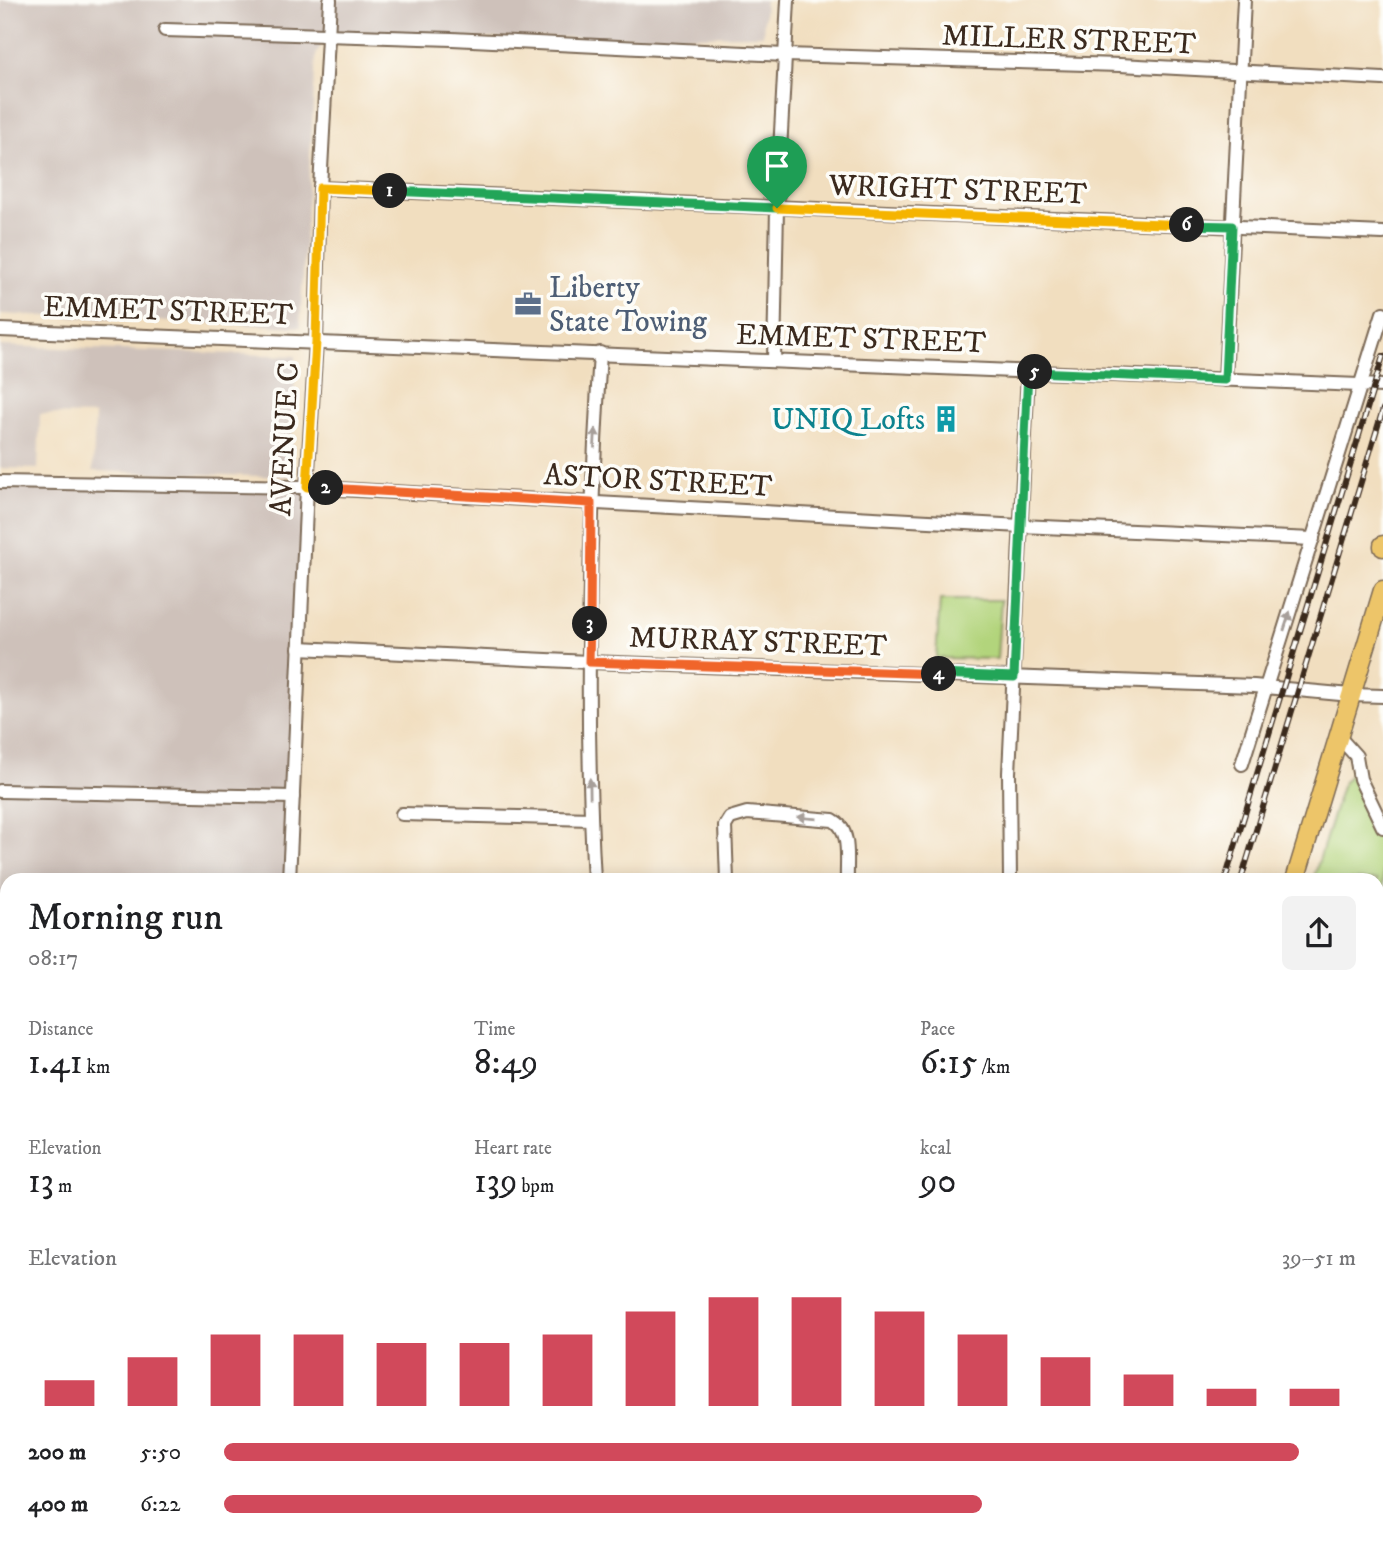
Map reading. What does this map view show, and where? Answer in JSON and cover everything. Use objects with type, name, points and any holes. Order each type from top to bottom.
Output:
[{"type":"main road","points":[[1297,873],[1383,590]]},
{"type":"street","name":"AVENUE C","points":[[289,873],[330,0]]},
{"type":"street","points":[[774,360],[777,208],[788,0]]},
{"type":"street","points":[[1225,380],[1244,0]]},
{"type":"street","name":"MILLER STREET","points":[[165,30],[327,34],[785,55],[1120,65],[1383,79]]},
{"type":"street","name":"WRIGHT STREET","points":[[320,188],[1383,233]]},
{"type":"street","points":[[1242,764],[1383,313]]},
{"type":"street","name":"EMMET STREET","points":[[0,330],[1383,386]]},
{"type":"street","points":[[594,873],[589,662],[591,503],[600,354]]},
{"type":"street","points":[[1010,873],[1009,773],[1028,371]]},
{"type":"street","name":"ASTOR STREET","points":[[0,482],[307,487],[1313,539]]},
{"type":"street","name":"MURRAY STREET","points":[[299,648],[589,662],[1266,686],[1383,696]]},
{"type":"street","points":[[1339,737],[1356,756],[1360,779],[1383,827]]},
{"type":"street","points":[[0,791],[293,797]]},
{"type":"street","points":[[727,873],[725,826],[730,817],[747,813],[833,820],[839,823],[845,830],[847,873]]},
{"type":"street","points":[[402,814],[591,819]]},
{"type":"shaded area","points":[[0,0],[765,0],[763,35],[452,39],[327,34],[316,55],[300,327],[0,314]]},
{"type":"shaded area","points":[[0,346],[296,356],[290,477],[93,471],[95,415],[40,414],[38,469],[0,468]]},
{"type":"shaded area","points":[[0,480],[307,487],[289,873],[0,873]]},
{"type":"green space","points":[[940,600],[1001,600],[997,659],[936,658]]},
{"type":"green space","points":[[1351,774],[1383,846],[1383,873],[1315,873],[1343,783]]},
{"type":"railway","points":[[1227,873],[1383,356]]},
{"type":"railway","points":[[1243,873],[1383,409]]},
{"type":"place","name":"Liberty State Towing","points":[[528,304]]},
{"type":"place","name":"UNIQ Lofts","points":[[946,419]]},
{"type":"route","points":[[320,188],[777,208],[1232,226],[1225,380],[1028,371],[1014,677],[589,662],[591,503],[307,487],[316,342],[320,188]]}]
